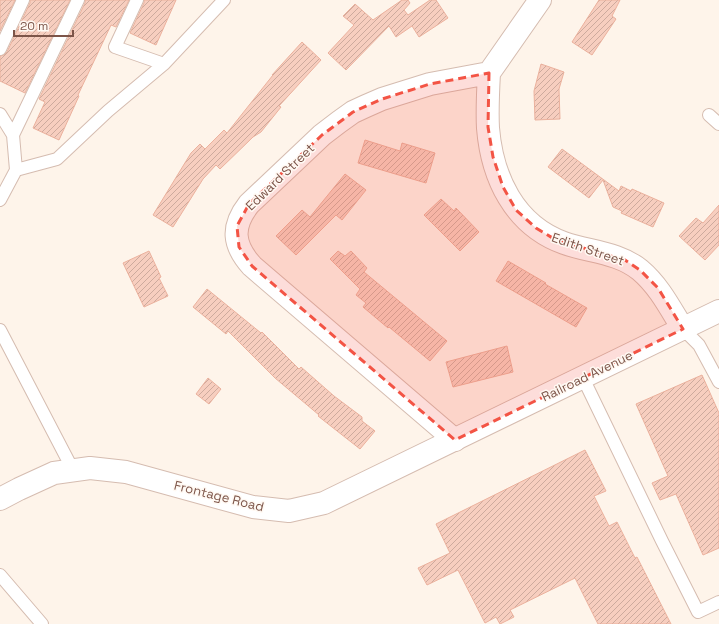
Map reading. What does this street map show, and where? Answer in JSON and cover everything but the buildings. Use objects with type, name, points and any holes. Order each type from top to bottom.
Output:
[{"type":"street","points":[[489,73],[540,0]]},
{"type":"street","name":"Edith Street","points":[[489,73],[488,127],[492,157],[503,187],[516,210],[536,228],[556,240],[625,260],[640,270],[658,288],[683,329]]},
{"type":"street","name":"Edward Street","points":[[455,440],[252,266],[244,257],[239,247],[237,240],[237,226],[249,204],[322,135],[353,112],[382,99],[430,84],[489,73]]},
{"type":"street","name":"Railroad Avenue","points":[[455,440],[719,311]]},
{"type":"street","name":"Frontage Road","points":[[0,498],[54,473],[90,468],[126,472],[253,507],[289,511],[324,503],[455,440]]},
{"type":"lane","points":[[0,49],[24,0]]},
{"type":"lane","points":[[13,135],[78,0]]},
{"type":"lane","points":[[137,0],[115,47],[164,64]]},
{"type":"lane","points":[[16,170],[57,159],[108,111],[164,64],[224,0]]},
{"type":"lane","points":[[0,114],[13,135],[16,170],[0,200]]},
{"type":"lane","points":[[709,115],[719,124]]},
{"type":"lane","points":[[683,329],[699,345],[719,382]]},
{"type":"lane","points":[[0,330],[73,470]]},
{"type":"lane","points":[[583,378],[698,612],[719,602]]},
{"type":"lane","points":[[0,575],[42,624]]},
{"type":"highlighted area","points":[[489,73],[488,127],[493,157],[503,187],[516,210],[536,228],[556,240],[625,260],[640,270],[658,288],[683,329],[455,440],[252,266],[239,247],[237,226],[249,204],[322,135],[353,112],[382,99],[430,84]]}]
